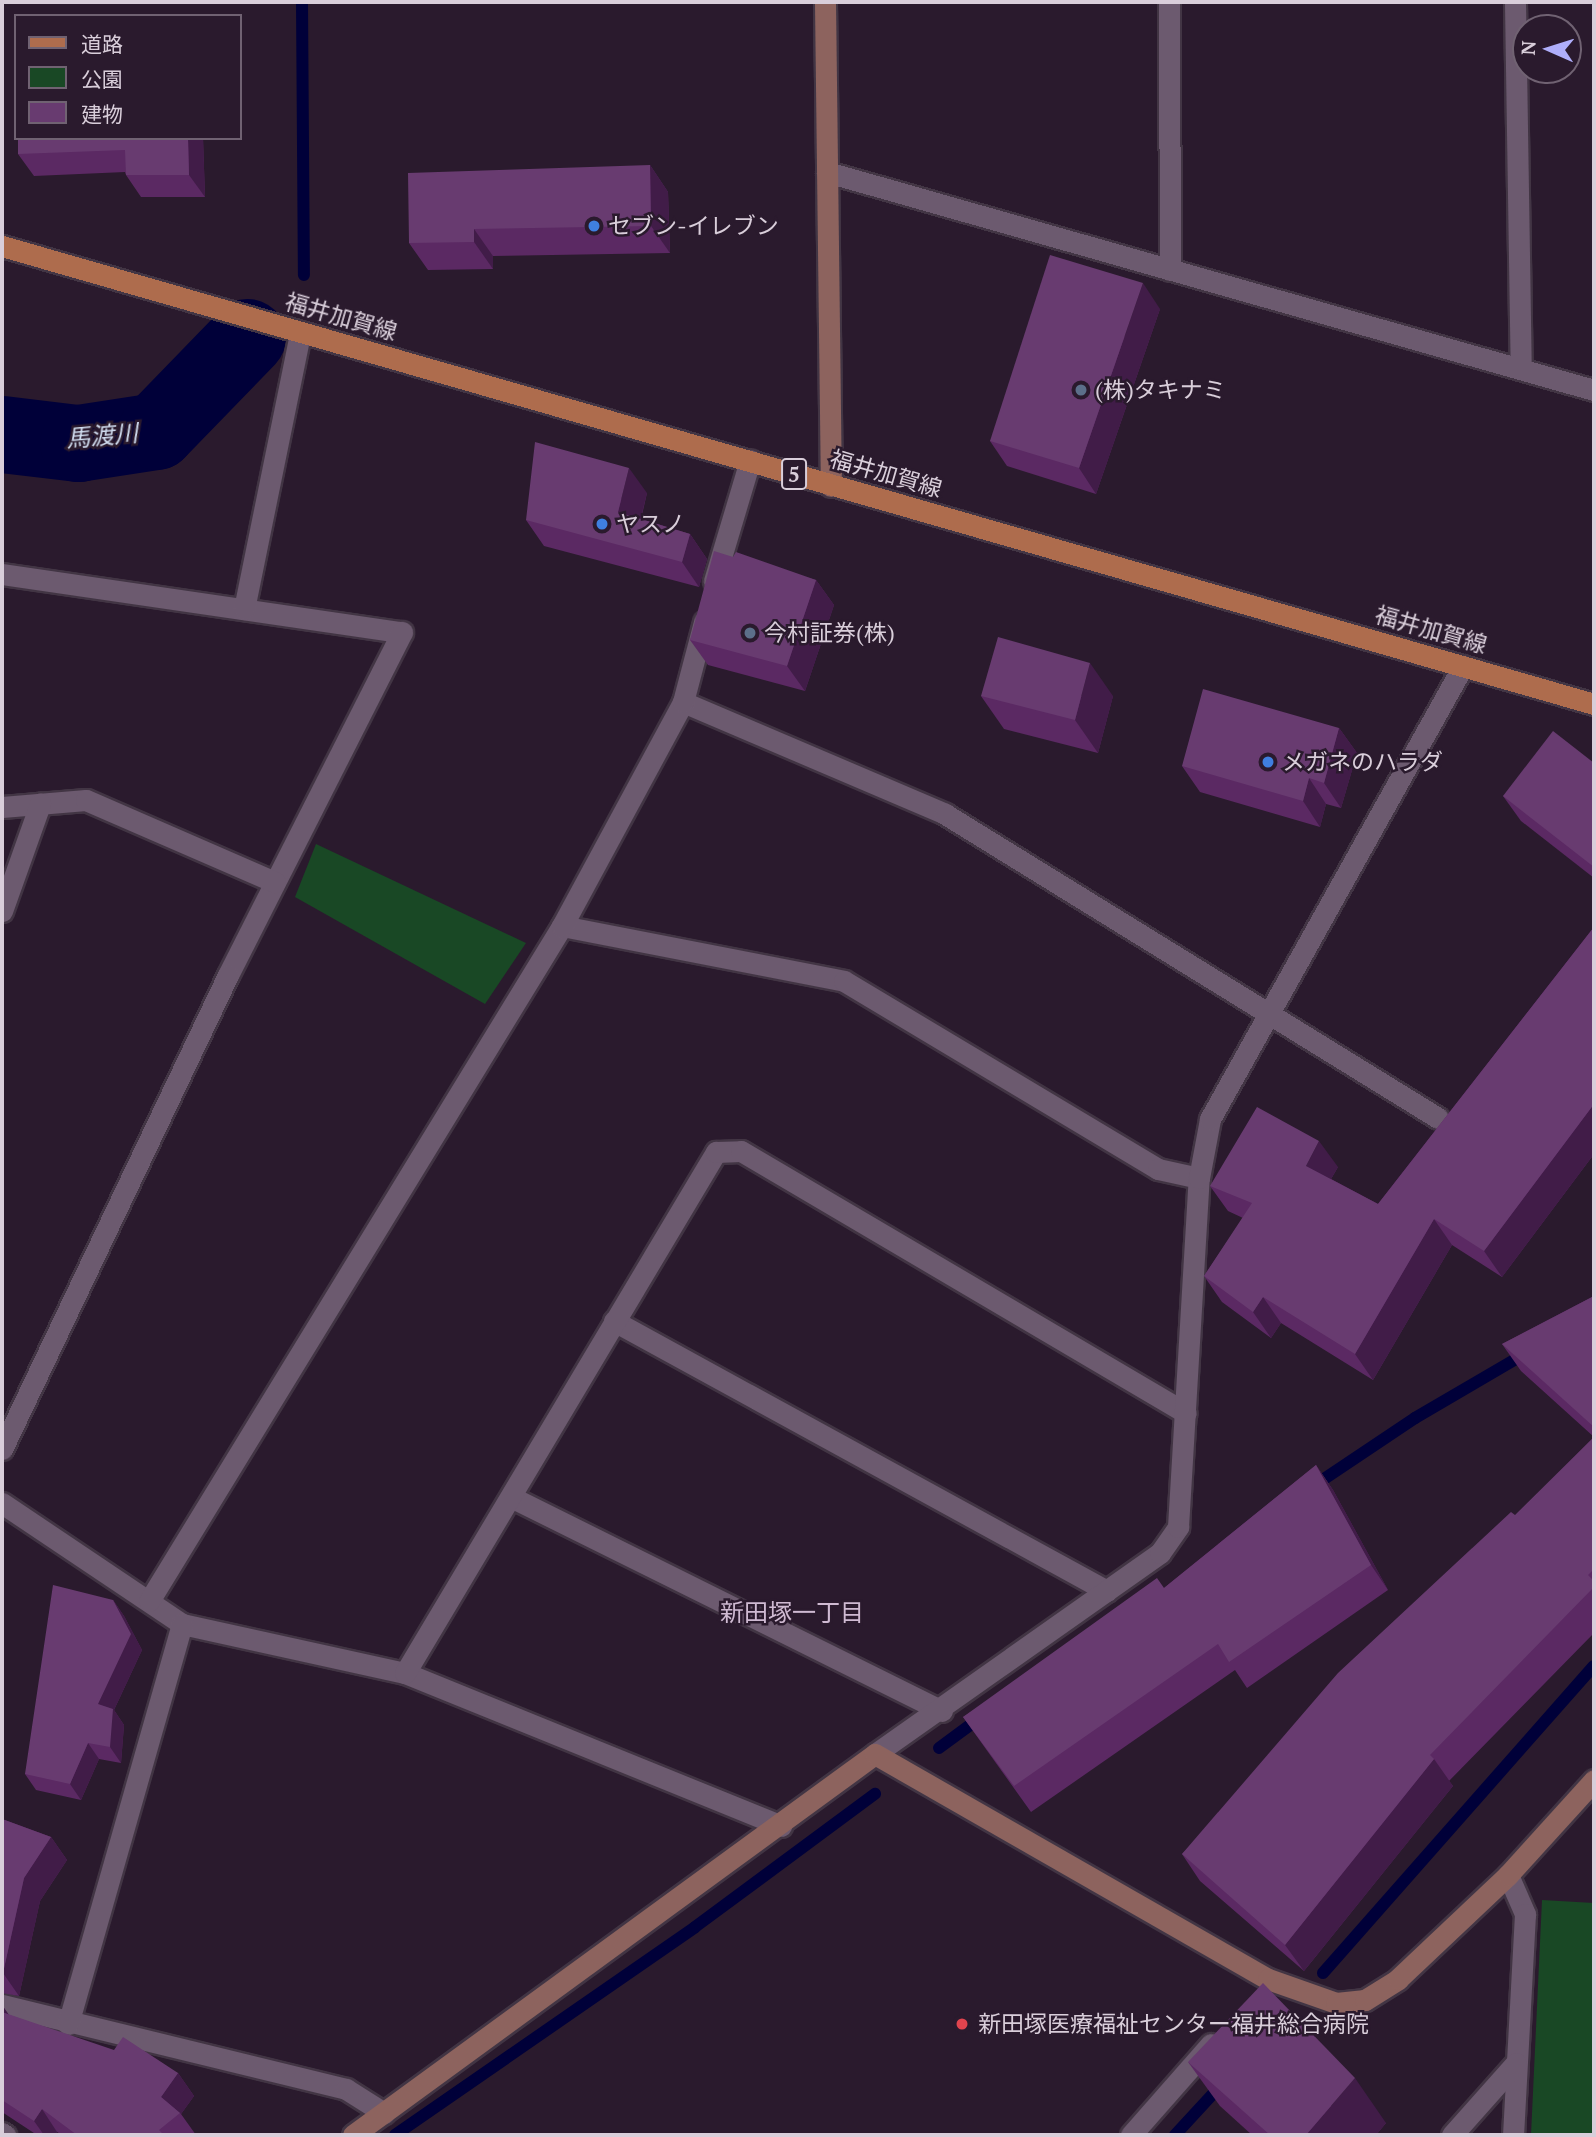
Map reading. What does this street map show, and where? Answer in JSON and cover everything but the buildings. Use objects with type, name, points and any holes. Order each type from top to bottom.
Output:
[{"type":"main road","name":"福井加賀線","points":[[2,246],[1590,703]]},
{"type":"street","points":[[825,2],[831,486]]},
{"type":"street","points":[[1169,2],[1170,270]]},
{"type":"street","points":[[1515,2],[1521,369]]},
{"type":"street","points":[[827,172],[1594,390]]},
{"type":"street","points":[[244,609],[300,333]]},
{"type":"street","points":[[149,1601],[562,926],[682,702],[750,460]]},
{"type":"street","points":[[2,573],[402,632],[275,882],[2,1449]]},
{"type":"street","points":[[353,2135],[781,1826],[875,1754],[942,1710],[1160,1553],[1178,1527],[1199,1178],[1210,1118],[1463,666]]},
{"type":"street","points":[[682,702],[945,814],[1438,1118]]},
{"type":"street","points":[[2,807],[86,800],[275,882]]},
{"type":"street","points":[[2,911],[40,804]]},
{"type":"street","points":[[562,926],[844,981],[1158,1169],[1199,1178]]},
{"type":"street","points":[[405,1673],[716,1152],[741,1151],[1186,1413]]},
{"type":"street","points":[[614,1321],[1107,1591]]},
{"type":"street","points":[[511,1497],[942,1710]]},
{"type":"street","points":[[2,1503],[182,1624],[405,1673],[781,1826]]},
{"type":"street","points":[[68,2024],[182,1624]]},
{"type":"street","points":[[875,1754],[1268,1979],[1313,1998],[1336,2003],[1365,2000],[1398,1979],[1508,1875],[1594,1780]]},
{"type":"street","points":[[1508,1875],[1525,1914],[1513,2135]]},
{"type":"street","points":[[1250,2000],[1268,1979]]},
{"type":"street","points":[[2,2005],[68,2024],[346,2089],[384,2113]]},
{"type":"street","points":[[1130,2135],[1222,2031]]},
{"type":"street","points":[[1452,2135],[1516,2063]]},
{"type":"green space","points":[[316,844],[526,943],[485,1004],[295,897]]},
{"type":"green space","points":[[1542,1900],[1594,1903],[1594,2135],[1531,2135]]},
{"type":"waterway","points":[[302,2],[304,275]]},
{"type":"waterway","name":"馬渡川","points":[[2,434],[78,443],[156,431],[247,337]]},
{"type":"waterway","points":[[1312,1487],[1415,1418],[1528,1352]]},
{"type":"waterway","points":[[1323,1973],[1594,1666]]},
{"type":"waterway","points":[[939,1748],[981,1717]]},
{"type":"waterway","points":[[395,2135],[695,1927],[875,1794]]},
{"type":"waterway","points":[[1175,2135],[1222,2084]]},
{"type":"place","name":"セブン-イレブン","points":[[594,226]]},
{"type":"place","name":"(株)タキナミ","points":[[1081,390]]},
{"type":"place","name":"ヤスノ","points":[[602,524]]},
{"type":"place","name":"今村証券(株)","points":[[750,633]]},
{"type":"place","name":"メガネのハラダ","points":[[1268,762]]},
{"type":"place","name":"新田塚医療福祉センター福井総合病院","points":[[962,2024]]},
{"type":"district","name":"新田塚一丁目","points":[[792,1613]]}]
